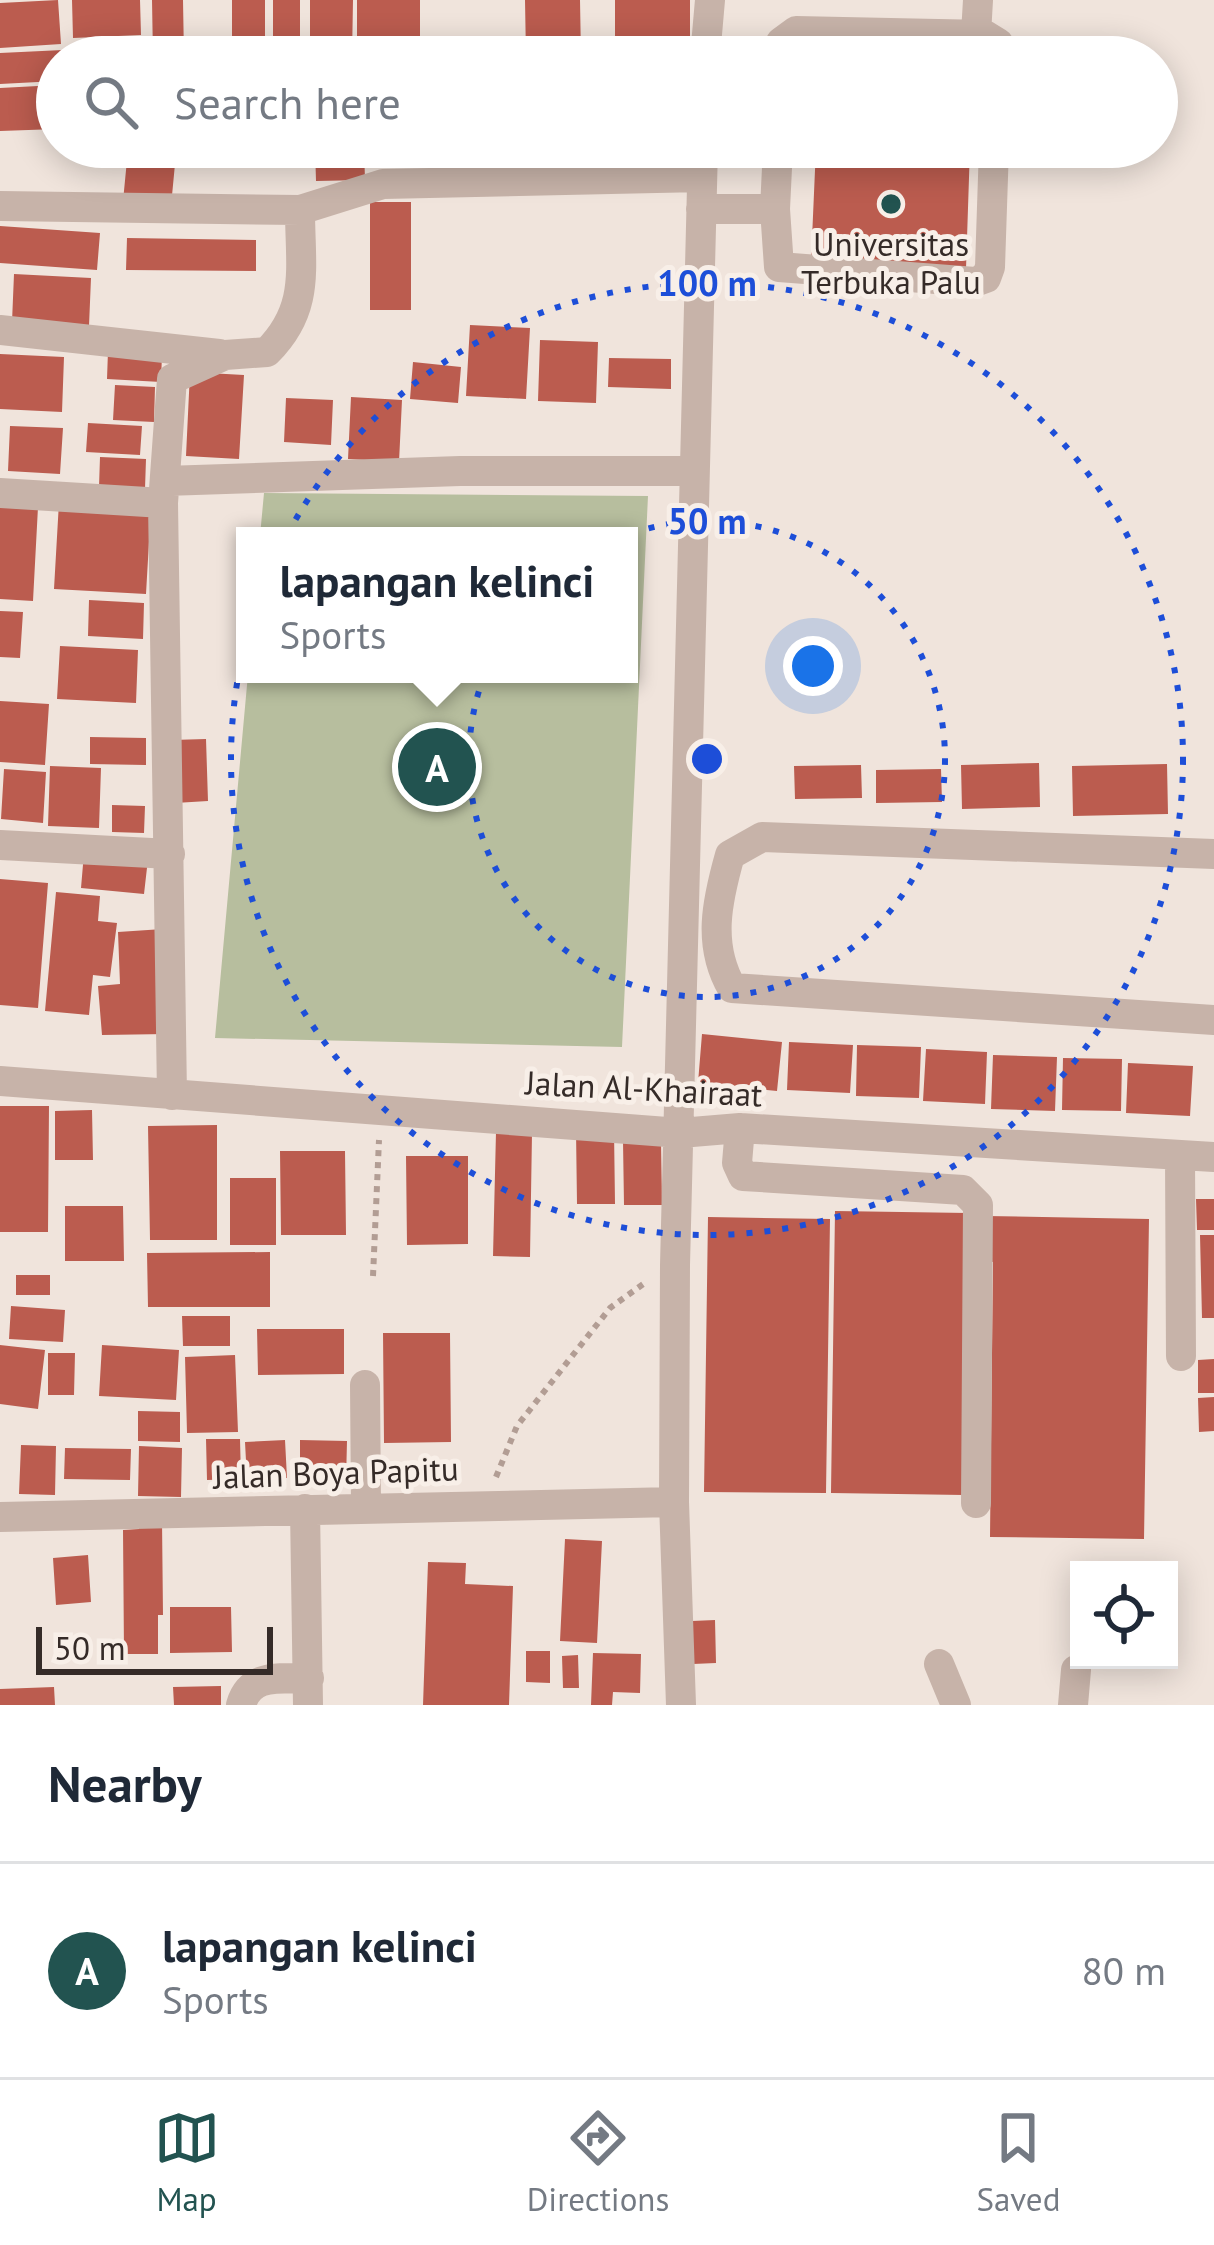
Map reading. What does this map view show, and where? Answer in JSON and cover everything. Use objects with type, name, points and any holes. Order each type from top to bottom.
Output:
[{"type":"street","points":[[707,36],[710,0]]},
{"type":"street","points":[[978,0],[985,36]]},
{"type":"street","points":[[807,15],[929,36]]},
{"type":"street","points":[[0,206],[300,210],[383,184],[616,168]]},
{"type":"street","points":[[681,1705],[674,1502],[675,1265],[703,168]]},
{"type":"street","points":[[777,168],[779,267],[975,282],[986,278],[990,267],[993,168]]},
{"type":"street","points":[[701,209],[776,209]]},
{"type":"street","points":[[0,330],[225,355],[267,352],[300,306],[300,210]]},
{"type":"street","points":[[172,1095],[164,492],[172,379],[225,355]]},
{"type":"street","points":[[0,493],[164,492],[460,471],[693,471]]},
{"type":"street","points":[[1214,854],[762,837],[730,855],[717,900],[717,962],[732,988],[1214,1020]]},
{"type":"street","points":[[0,845],[170,854]]},
{"type":"street","name":"Jalan Al-Khairaat","points":[[0,1081],[680,1133],[740,1128],[1214,1157]]},
{"type":"street","points":[[740,1128],[737,1163],[742,1176],[963,1190],[979,1205],[976,1503]]},
{"type":"street","points":[[1180,1156],[1181,1356]]},
{"type":"street","points":[[365,1385],[366,1506]]},
{"type":"street","name":"Jalan Boya Papitu","points":[[0,1517],[674,1502]]},
{"type":"street","points":[[241,1705],[245,1688],[254,1681],[309,1692],[305,1509]]},
{"type":"street","points":[[939,1664],[956,1705]]},
{"type":"street","points":[[1073,1705],[1076,1670]]},
{"type":"path","points":[[373,1276],[380,1107]]},
{"type":"path","points":[[485,1503],[518,1426],[610,1308],[675,1265]]},
{"type":"green space","points":[[264,493],[648,496],[622,1047],[215,1038],[247,683],[638,683],[638,527],[261,527]]},
{"type":"building","points":[[58,0],[60,36],[36,36],[36,46],[0,48],[0,3]]},
{"type":"building","points":[[72,0],[140,0],[141,35],[73,36]]},
{"type":"building","points":[[152,0],[183,0],[184,36],[153,36]]},
{"type":"building","points":[[232,0],[265,0],[265,36],[232,36]]},
{"type":"building","points":[[273,0],[300,0],[300,36],[273,36]]},
{"type":"building","points":[[310,0],[353,0],[352,36],[310,36]]},
{"type":"building","points":[[357,0],[420,0],[420,36],[357,36]]},
{"type":"building","points":[[525,0],[580,0],[581,36],[526,36]]},
{"type":"building","points":[[615,0],[690,0],[690,36],[615,36]]},
{"type":"building","points":[[36,51],[36,82],[0,84],[0,53]]},
{"type":"building","points":[[36,86],[36,130],[0,131],[0,88]]},
{"type":"building","points":[[126,168],[175,168],[171,206],[123,201]]},
{"type":"building","points":[[316,168],[365,168],[365,180],[316,181]]},
{"type":"building","name":"Universitas Terbuka Palu","points":[[815,168],[969,168],[966,269],[811,262]]},
{"type":"building","points":[[370,202],[411,202],[411,310],[370,310]]},
{"type":"building","points":[[0,226],[100,233],[97,270],[0,263]]},
{"type":"building","points":[[127,238],[256,240],[256,271],[126,270]]},
{"type":"building","points":[[14,274],[91,278],[89,326],[12,322]]},
{"type":"building","points":[[470,325],[530,328],[526,399],[466,396]]},
{"type":"building","points":[[540,340],[598,342],[596,403],[538,401]]},
{"type":"building","points":[[108,351],[162,354],[161,382],[107,379]]},
{"type":"building","points":[[0,354],[64,357],[62,412],[0,409]]},
{"type":"building","points":[[609,358],[671,359],[671,389],[608,387]]},
{"type":"building","points":[[413,362],[461,367],[458,403],[410,399]]},
{"type":"building","points":[[190,372],[244,375],[239,459],[186,456]]},
{"type":"building","points":[[115,385],[155,387],[154,422],[113,420]]},
{"type":"building","points":[[351,397],[402,400],[399,462],[348,459]]},
{"type":"building","points":[[286,398],[333,400],[331,445],[284,442]]},
{"type":"building","points":[[88,423],[142,426],[140,455],[86,452]]},
{"type":"building","points":[[10,426],[63,428],[60,474],[8,471]]},
{"type":"building","points":[[100,457],[146,459],[145,489],[99,487]]},
{"type":"building","points":[[59,502],[151,507],[146,594],[54,589]]},
{"type":"building","points":[[0,505],[38,507],[33,601],[0,599]]},
{"type":"building","points":[[89,600],[144,603],[143,639],[88,636]]},
{"type":"building","points":[[0,611],[23,612],[20,658],[0,657]]},
{"type":"building","points":[[60,646],[138,650],[136,703],[57,699]]},
{"type":"building","points":[[0,701],[49,704],[45,765],[0,762]]},
{"type":"building","points":[[90,737],[146,738],[146,765],[90,764]]},
{"type":"building","points":[[206,739],[208,801],[175,803],[172,740]]},
{"type":"building","points":[[1039,763],[1040,807],[962,809],[961,765]]},
{"type":"building","points":[[1167,764],[1168,814],[1073,816],[1072,766]]},
{"type":"building","points":[[861,765],[862,798],[795,799],[794,766]]},
{"type":"building","points":[[50,766],[101,768],[99,828],[48,826]]},
{"type":"building","points":[[4,769],[46,772],[43,823],[1,819]]},
{"type":"building","points":[[941,769],[942,802],[876,803],[876,770]]},
{"type":"building","points":[[112,805],[145,806],[144,833],[112,832]]},
{"type":"building","points":[[84,853],[148,859],[144,894],[81,888]]},
{"type":"building","points":[[0,879],[48,883],[38,1008],[0,1005]]},
{"type":"building","points":[[56,892],[100,896],[98,921],[117,923],[110,977],[93,975],[89,1015],[45,1011]]},
{"type":"building","points":[[163,929],[167,1034],[102,1035],[98,986],[120,984],[118,932]]},
{"type":"building","points":[[702,1034],[782,1042],[777,1091],[698,1083]]},
{"type":"building","points":[[789,1042],[853,1045],[850,1093],[787,1090]]},
{"type":"building","points":[[857,1045],[921,1047],[919,1098],[856,1096]]},
{"type":"building","points":[[926,1049],[987,1052],[985,1104],[923,1101]]},
{"type":"building","points":[[993,1055],[1057,1057],[1055,1111],[991,1109]]},
{"type":"building","points":[[1063,1058],[1122,1059],[1121,1111],[1062,1110]]},
{"type":"building","points":[[1128,1063],[1193,1066],[1190,1116],[1126,1113]]},
{"type":"building","points":[[0,1106],[49,1106],[48,1232],[0,1232]]},
{"type":"building","points":[[92,1110],[93,1160],[55,1160],[55,1111]]},
{"type":"building","points":[[217,1125],[217,1240],[150,1240],[148,1126]]},
{"type":"building","points":[[576,1130],[614,1130],[615,1204],[577,1204]]},
{"type":"building","points":[[496,1132],[532,1133],[530,1257],[493,1256]]},
{"type":"building","points":[[623,1141],[661,1141],[662,1205],[624,1205]]},
{"type":"building","points":[[280,1151],[345,1151],[346,1235],[281,1235]]},
{"type":"building","points":[[406,1156],[468,1156],[468,1244],[407,1245]]},
{"type":"building","points":[[230,1178],[276,1178],[276,1245],[230,1245]]},
{"type":"building","points":[[1196,1199],[1214,1199],[1214,1230],[1197,1230]]},
{"type":"building","points":[[65,1206],[123,1206],[124,1261],[65,1261]]},
{"type":"building","points":[[835,1211],[968,1213],[964,1495],[831,1493]]},
{"type":"building","points":[[985,1216],[1149,1219],[1144,1539],[990,1537],[993,1262],[984,1261]]},
{"type":"building","points":[[708,1217],[830,1219],[826,1493],[704,1492]]},
{"type":"building","points":[[1200,1235],[1214,1235],[1214,1318],[1202,1318]]},
{"type":"building","points":[[270,1252],[270,1307],[148,1307],[147,1253]]},
{"type":"building","points":[[16,1275],[50,1275],[50,1295],[16,1295]]},
{"type":"building","points":[[11,1306],[65,1310],[63,1342],[9,1339]]},
{"type":"building","points":[[182,1316],[230,1316],[230,1346],[183,1346]]},
{"type":"building","points":[[257,1329],[344,1329],[344,1374],[258,1375]]},
{"type":"building","points":[[383,1333],[450,1333],[451,1442],[384,1443]]},
{"type":"building","points":[[0,1345],[45,1350],[38,1409],[0,1404]]},
{"type":"building","points":[[102,1345],[179,1350],[176,1400],[99,1396]]},
{"type":"building","points":[[48,1353],[75,1353],[74,1395],[48,1395]]},
{"type":"building","points":[[235,1355],[238,1432],[187,1433],[185,1357]]},
{"type":"building","points":[[1214,1359],[1214,1393],[1198,1393],[1198,1360]]},
{"type":"building","points":[[1214,1397],[1214,1431],[1199,1432],[1198,1398]]},
{"type":"building","points":[[138,1411],[180,1412],[180,1442],[138,1441]]},
{"type":"building","points":[[206,1439],[240,1439],[241,1479],[207,1480]]},
{"type":"building","points":[[285,1440],[287,1478],[247,1480],[245,1442]]},
{"type":"building","points":[[300,1440],[347,1441],[346,1481],[300,1480]]},
{"type":"building","points":[[21,1445],[56,1446],[55,1495],[19,1494]]},
{"type":"building","points":[[139,1446],[182,1448],[181,1497],[138,1496]]},
{"type":"building","points":[[65,1448],[131,1449],[130,1480],[64,1479]]},
{"type":"building","points":[[139,1520],[162,1520],[163,1615],[158,1615],[158,1654],[124,1654],[123,1530],[139,1529]]},
{"type":"building","points":[[565,1539],[602,1541],[597,1643],[560,1641]]},
{"type":"building","points":[[88,1555],[91,1602],[56,1605],[53,1558]]},
{"type":"building","points":[[428,1562],[466,1563],[465,1584],[513,1586],[509,1705],[423,1705]]},
{"type":"building","points":[[170,1607],[231,1607],[232,1652],[170,1653]]},
{"type":"building","points":[[715,1620],[716,1663],[693,1664],[692,1621]]},
{"type":"building","points":[[526,1651],[550,1651],[550,1683],[526,1682]]},
{"type":"building","points":[[593,1653],[641,1654],[640,1693],[613,1692],[612,1705],[591,1705]]},
{"type":"building","points":[[578,1655],[579,1688],[563,1688],[562,1656]]},
{"type":"building","points":[[221,1686],[221,1705],[174,1705],[173,1687]]},
{"type":"building","points":[[54,1687],[55,1705],[0,1705],[0,1689]]},
{"type":"place","name":"Universitas Terbuka Palu","points":[[891,204]]},
{"type":"place","name":"lapangan kelinci","points":[[437,767]]}]
